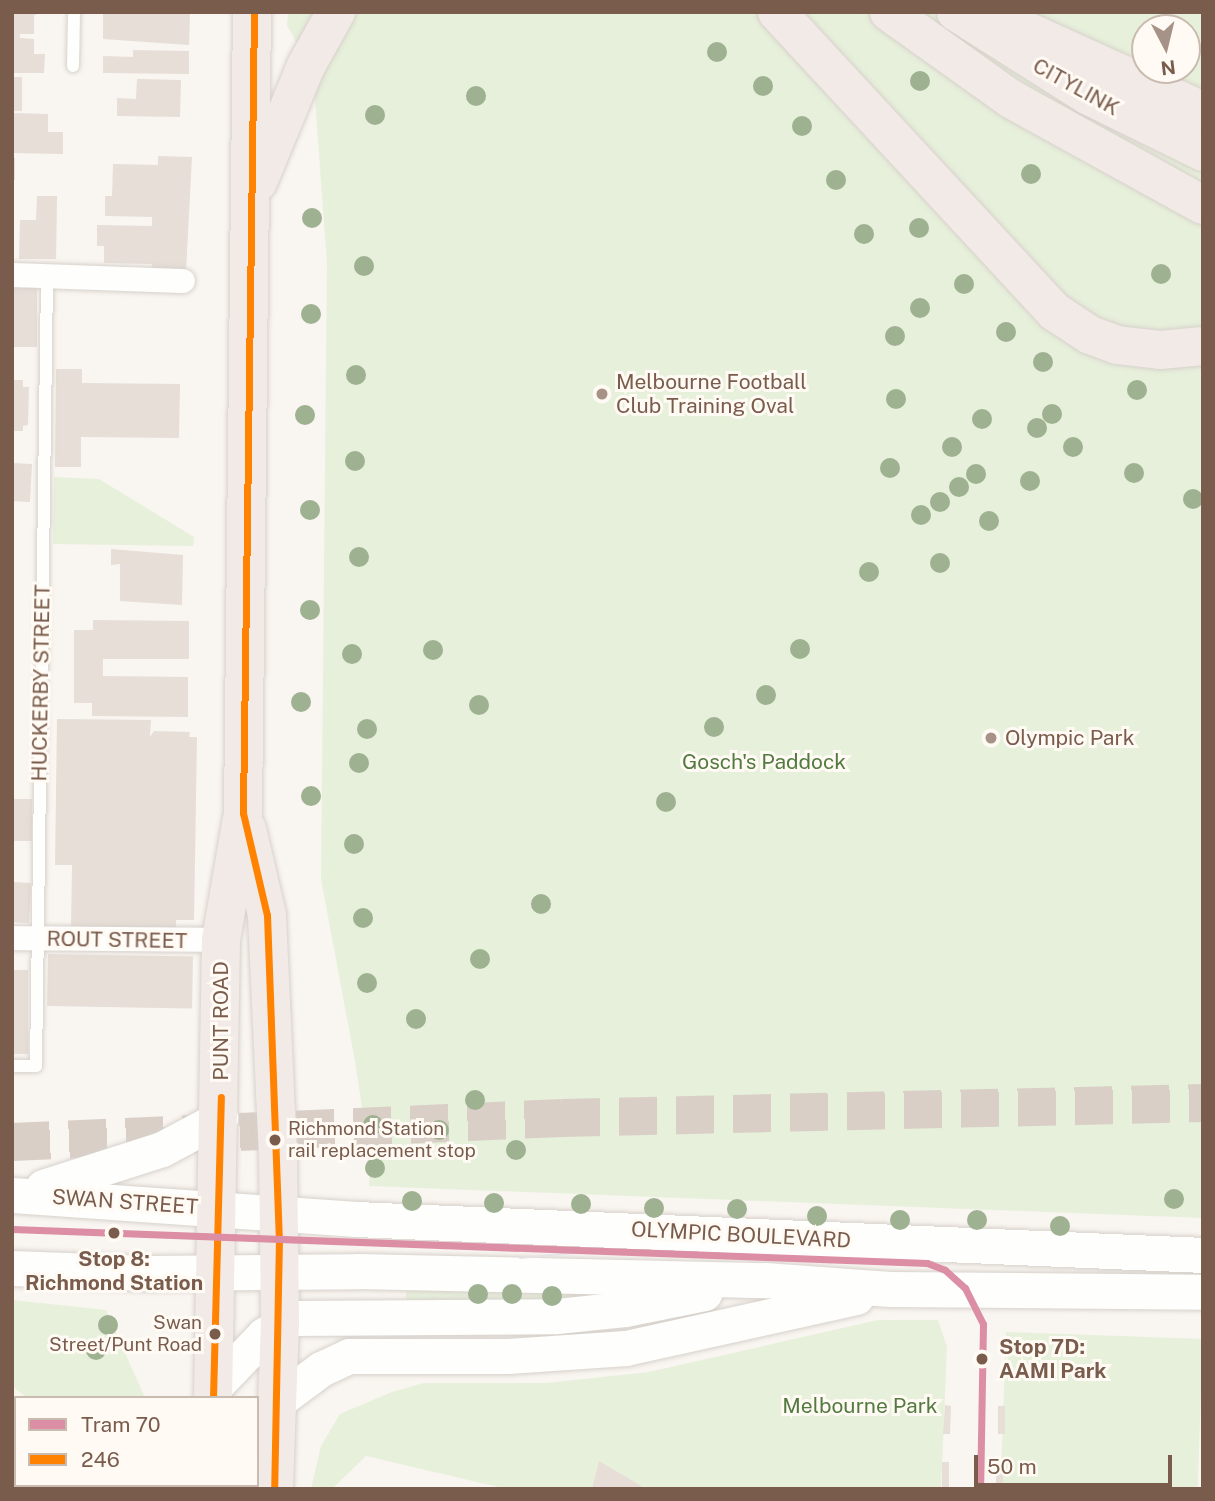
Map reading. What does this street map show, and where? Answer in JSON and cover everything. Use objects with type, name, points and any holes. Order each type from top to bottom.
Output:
[{"type":"highway","points":[[250,201],[301,76],[336,12]]},
{"type":"highway","points":[[777,12],[1055,312],[1090,335],[1116,345],[1160,350],[1203,346]]},
{"type":"highway","points":[[889,12],[1011,99],[1203,205]]},
{"type":"highway","name":"CITYLINK","points":[[956,12],[1089,96],[1203,152]]},
{"type":"highway","points":[[990,12],[1147,89],[1203,111]]},
{"type":"highway","name":"PUNT ROAD","points":[[213,1393],[220,1118],[221,940],[243,813],[253,16]]},
{"type":"highway","name":"PUNT ROAD","points":[[243,813],[267,915],[280,1271],[275,1489]]},
{"type":"main road","points":[[12,1194],[52,1185],[162,1149],[220,1118]]},
{"type":"main road","name":"SWAN STREET","points":[[12,1194],[279,1214]]},
{"type":"main road","name":"OLYMPIC BOULEVARD","points":[[279,1214],[1203,1255]]},
{"type":"main road","points":[[735,1327],[757,1302],[765,1280],[764,1254],[746,1234]]},
{"type":"main road","points":[[213,1393],[280,1323],[310,1315],[557,1316],[625,1310],[923,1244]]},
{"type":"main road","points":[[12,1268],[215,1273],[280,1271]]},
{"type":"main road","name":"OLYMPIC BOULEVARD","points":[[280,1271],[765,1280],[890,1289],[1203,1292]]},
{"type":"main road","points":[[278,1401],[321,1368],[349,1356],[594,1351],[735,1327],[890,1289]]},
{"type":"street","points":[[12,275],[183,281]]},
{"type":"street","name":"ROUT STREET","points":[[12,938],[221,940]]},
{"type":"lane","points":[[73,66],[74,12]]},
{"type":"lane","name":"HUCKERBY STREET","points":[[12,1066],[36,1066],[47,276]]},
{"type":"green space","name":"Gosch's Paddock","points":[[288,12],[1203,12],[1203,1218],[369,1186],[370,1161],[355,1061],[321,879],[327,263],[313,73],[287,25]]},
{"type":"green space","points":[[54,477],[99,479],[194,537],[193,546],[53,544]]},
{"type":"green space","points":[[406,1284],[580,1292],[580,1300],[406,1303]]},
{"type":"green space","points":[[12,1300],[106,1310],[144,1396],[24,1396],[12,1386]]},
{"type":"green space","name":"Melbourne Park","points":[[878,1320],[938,1320],[947,1347],[941,1489],[507,1489],[366,1456],[332,1489],[311,1489],[321,1446],[340,1414],[392,1392],[424,1383],[547,1383],[649,1372]]},
{"type":"green space","points":[[1006,1332],[1203,1339],[1198,1489],[1001,1489]]},
{"type":"building","points":[[12,12],[45,12],[34,15],[34,34],[20,34],[20,38],[34,39],[34,54],[45,54],[44,73],[12,73]]},
{"type":"building","points":[[103,12],[190,12],[189,45],[103,39]]},
{"type":"building","points":[[133,50],[189,51],[189,74],[103,73],[103,56],[133,57]]},
{"type":"building","points":[[12,77],[22,77],[22,111],[12,111]]},
{"type":"building","points":[[137,79],[181,80],[180,117],[117,116],[117,98],[136,99]]},
{"type":"building","points":[[12,113],[48,114],[48,132],[63,132],[63,154],[12,153]]},
{"type":"building","points":[[158,156],[192,157],[186,271],[151,270],[152,264],[104,263],[104,246],[97,246],[97,225],[152,226],[152,217],[105,216],[105,196],[112,196],[113,164],[158,165]]},
{"type":"building","points":[[12,158],[15,158],[15,180],[12,180]]},
{"type":"building","points":[[37,196],[57,196],[56,259],[19,259],[20,220],[36,220]]},
{"type":"building","points":[[12,288],[37,288],[37,347],[12,347]]},
{"type":"building","points":[[56,369],[82,369],[82,383],[180,384],[179,438],[81,437],[81,467],[55,467]]},
{"type":"building","points":[[12,380],[23,380],[23,387],[29,387],[28,425],[23,426],[23,431],[12,431]]},
{"type":"building","points":[[12,463],[32,464],[30,502],[12,501]]},
{"type":"building","points":[[111,549],[183,555],[182,605],[120,601],[120,564],[111,565]]},
{"type":"building","points":[[93,620],[189,621],[189,659],[103,659],[103,676],[188,677],[188,717],[92,716],[92,703],[74,703],[74,630],[93,630]]},
{"type":"building","points":[[57,719],[151,720],[150,737],[154,731],[190,732],[189,737],[197,737],[194,920],[176,920],[176,932],[71,931],[72,865],[55,865]]},
{"type":"building","points":[[12,799],[32,799],[32,841],[12,841]]},
{"type":"building","points":[[12,882],[31,883],[29,923],[12,922]]},
{"type":"building","points":[[48,954],[193,957],[192,1009],[47,1006]]},
{"type":"building","points":[[12,970],[28,970],[28,1054],[12,1054]]},
{"type":"building","points":[[945,1405],[951,1406],[950,1434],[943,1434]]},
{"type":"building","points":[[998,1406],[1005,1406],[1005,1434],[998,1434]]},
{"type":"building","points":[[599,1461],[638,1484],[645,1489],[592,1489]]},
{"type":"building","points":[[942,1462],[949,1462],[949,1489],[942,1489]]},
{"type":"building","points":[[996,1462],[1003,1462],[1003,1489],[996,1489]]},
{"type":"building","points":[[12,1467],[14,1487],[110,1489],[12,1489]]},
{"type":"tunnel","points":[[12,1142],[562,1118],[1203,1103]]},
{"type":"tram line","name":"70","points":[[12,1229],[927,1263],[945,1270],[965,1288],[983,1324],[980,1489]]},
{"type":"tram line","points":[[520,1258],[616,1249]]},
{"type":"transit line","name":"246","points":[[254,12],[243,813],[267,915],[279,1238],[274,1489]]},
{"type":"transit line","name":"246","points":[[213,1396],[221,1097]]},
{"type":"place","name":"Melbourne Football Club Training Oval","points":[[602,394]]},
{"type":"place","name":"Olympic Park","points":[[991,738]]},
{"type":"place","name":"Richmond Station rail replacement stop","points":[[275,1140]]},
{"type":"place","name":"Stop 8: Richmond Station","points":[[114,1233]]},
{"type":"place","name":"Swan Street/Punt Road","points":[[215,1334]]},
{"type":"place","name":"Stop 7D: AAMI Park","points":[[982,1359]]}]
